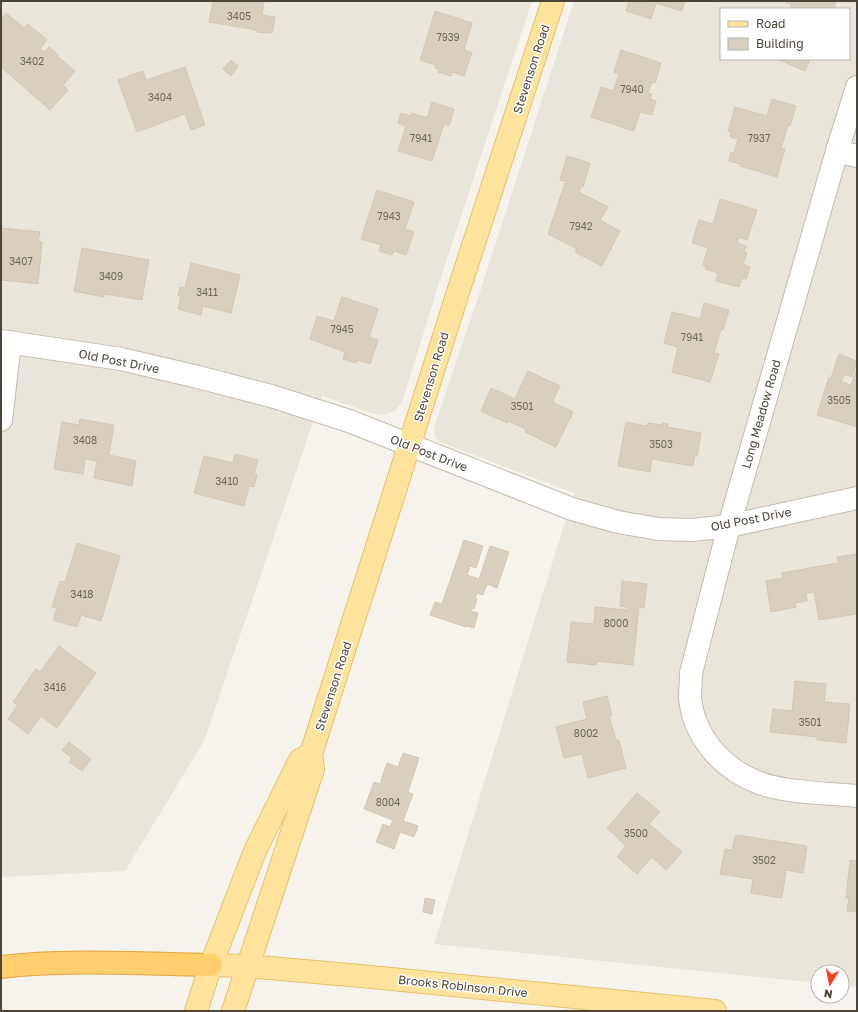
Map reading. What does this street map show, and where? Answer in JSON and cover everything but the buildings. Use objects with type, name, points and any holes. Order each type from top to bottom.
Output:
[{"type":"highway","points":[[1,967],[19,965],[98,963],[211,965]]},
{"type":"main road","name":"Stevenson Road","points":[[233,1011],[313,768],[311,754],[462,279],[553,1]]},
{"type":"main road","points":[[196,1011],[211,965],[255,851],[300,760],[311,754]]},
{"type":"main road","name":"Brooks Robinson Drive","points":[[211,965],[247,966],[715,1011]]},
{"type":"street","name":"Long Meadow Road","points":[[857,87],[847,153],[729,526],[691,673],[690,698],[696,724],[705,742],[721,760],[741,774],[758,782],[782,788],[857,796]]},
{"type":"street","name":"Old Post Drive","points":[[5,342],[121,359],[270,396],[342,419],[572,509],[618,522],[658,528],[692,530],[729,526],[857,498]]},
{"type":"street","points":[[1,420],[5,342]]},
{"type":"shaded area","points":[[1,1],[532,1],[440,280],[402,402],[395,411],[383,415],[371,413],[322,396],[204,741],[125,871],[1,877]]},
{"type":"shaded area","points":[[574,1],[857,1],[857,987],[850,986],[850,964],[810,964],[810,982],[434,944],[574,493],[440,442],[435,437],[435,424],[480,292]]}]
